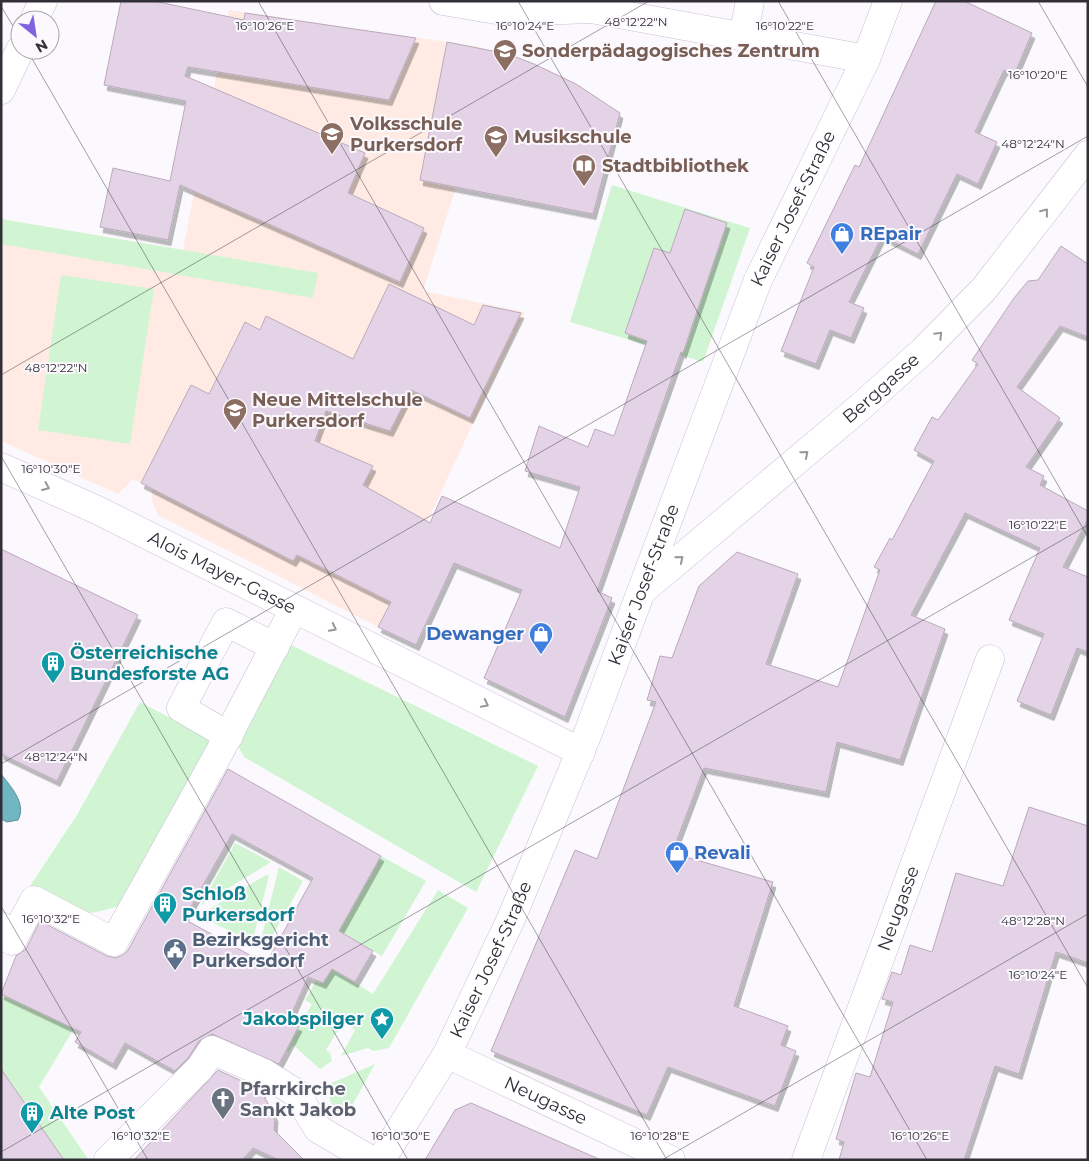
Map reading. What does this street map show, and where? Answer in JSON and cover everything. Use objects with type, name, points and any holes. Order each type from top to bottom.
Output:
[{"type":"street","points":[[443,1],[508,12],[590,10],[866,59]]},
{"type":"street","points":[[743,37],[750,1]]},
{"type":"street","name":"Kaiser Josef-Straße","points":[[381,1160],[447,1054],[511,919],[580,752],[643,590],[758,280],[866,59],[888,1]]},
{"type":"street","points":[[1,90],[15,60]]},
{"type":"street","name":"Berggasse","points":[[643,590],[858,409],[923,351],[984,290],[1088,155]]},
{"type":"street","name":"Alois Mayer-Gasse","points":[[1,467],[97,510],[580,752]]},
{"type":"street","points":[[1,926],[12,941],[34,900],[114,942],[229,736],[294,609]]},
{"type":"street","points":[[229,736],[181,708],[226,622],[275,647]]},
{"type":"street","name":"Neugasse","points":[[806,1160],[990,659]]},
{"type":"street","points":[[108,1160],[200,1068],[212,1050],[264,1074],[296,1094],[318,1128],[371,1160]]},
{"type":"street","name":"Neugasse","points":[[447,1054],[671,1160]]},
{"type":"shaded area","name":"Neue Mittelschule Purkersdorf","points":[[229,10],[481,47],[469,127],[456,187],[423,291],[525,312],[378,627],[158,515],[152,501],[152,489],[133,479],[118,494],[1,441],[1,219],[183,250]]},
{"type":"green space","points":[[612,185],[750,228],[703,362],[570,322]]},
{"type":"green space","points":[[1,219],[318,273],[313,298],[1,244]]},
{"type":"green space","points":[[61,275],[154,289],[130,444],[38,430]]},
{"type":"green space","points":[[289,644],[538,766],[476,892],[244,757],[237,744]]},
{"type":"green space","points":[[140,702],[207,737],[210,748],[120,906],[90,913],[74,911],[58,904],[30,886],[77,815]]},
{"type":"green space","points":[[235,843],[271,862],[201,905]]},
{"type":"green space","points":[[381,856],[426,881],[382,956],[339,931]]},
{"type":"green space","points":[[279,867],[303,881],[264,951],[259,947]]},
{"type":"green space","points":[[266,875],[269,876],[251,941],[201,917],[201,914]]},
{"type":"green space","points":[[438,890],[468,908],[389,1048],[374,1051],[368,1048],[341,1056],[355,1030],[343,1022],[326,1050],[330,1053],[332,1061],[320,1069],[293,1045],[288,1052],[278,1046],[294,1017],[302,1021],[312,1004],[305,1000],[325,965],[373,994]]},
{"type":"green space","points":[[95,993],[39,1087],[88,1159],[64,1160],[1,1069],[1,994]]},
{"type":"green space","points":[[375,1064],[347,1115],[341,1114],[334,1108],[330,1100],[327,1085]]},
{"type":"water","points":[[1,774],[17,796],[21,808],[18,820],[7,822],[1,819]]},
{"type":"building","points":[[121,1],[154,1],[244,20],[245,13],[416,38],[389,100],[188,67],[185,76],[365,153],[348,193],[424,228],[400,282],[180,185],[168,240],[100,227],[113,168],[170,181],[186,101],[104,85]]},
{"type":"building","points":[[936,1],[964,1],[1032,33],[1014,75],[1004,70],[975,132],[997,142],[978,184],[957,174],[918,254],[882,236],[849,302],[864,308],[851,338],[830,330],[816,364],[781,351],[814,267],[807,263],[855,165],[859,167]]},
{"type":"building","points":[[447,42],[508,54],[534,64],[576,84],[620,113],[593,214],[420,180]]},
{"type":"building","points":[[685,209],[727,223],[683,353],[681,352],[597,591],[612,598],[565,717],[484,678],[522,590],[454,563],[416,645],[378,627],[391,602],[297,555],[293,561],[141,483],[191,385],[209,394],[245,322],[260,330],[266,316],[353,359],[389,284],[474,325],[483,305],[521,313],[470,418],[411,390],[390,431],[326,411],[315,441],[373,466],[363,485],[430,523],[442,496],[560,548],[580,487],[525,471],[539,426],[588,447],[595,429],[614,436],[647,341],[625,333],[654,248],[670,253]]},
{"type":"building","points":[[1061,246],[1088,264],[1088,337],[1060,326],[1017,387],[1060,418],[1026,467],[1044,476],[1040,485],[1088,511],[1088,519],[1063,567],[1088,577],[1088,652],[1077,648],[1051,715],[1017,701],[1044,634],[1009,620],[1040,548],[965,513],[911,615],[945,629],[900,760],[837,742],[826,792],[704,768],[672,853],[773,882],[734,1006],[788,1026],[781,1045],[796,1051],[775,1106],[668,1067],[647,1115],[491,1051],[575,850],[597,859],[656,702],[647,700],[660,656],[672,658],[699,586],[737,552],[798,574],[766,664],[838,687],[880,570],[874,567],[890,538],[892,540],[934,461],[914,450],[932,417],[938,420],[978,364],[972,360],[1014,298],[1028,281],[1038,280]]},
{"type":"building","name":"Österreichische Bundesforste AG","points":[[1,549],[138,615],[57,781],[1,754]]},
{"type":"building","name":"Schloß Purkersdorf","points":[[228,769],[381,856],[339,931],[373,951],[355,982],[332,969],[323,983],[308,977],[288,1022],[299,1026],[279,1064],[212,1034],[199,1041],[188,1058],[175,1071],[125,1043],[113,1064],[75,1042],[81,1032],[1,994],[16,956],[26,949],[40,921],[107,956],[116,958],[128,950]],"holes":[[[232,834],[313,878],[266,964],[184,919]]]},
{"type":"building","points":[[1029,807],[1088,826],[1088,963],[1056,952],[1019,1074],[995,1066],[964,1160],[839,1160],[844,1142],[836,1139],[856,1073],[870,1077],[893,1002],[882,999],[892,972],[901,975],[910,945],[932,952],[956,873],[1003,886]]},
{"type":"building","points":[[1,1069],[64,1160],[1,1160]]},
{"type":"building","name":"Pfarrkirche Sankt Jakob","points":[[218,1070],[263,1091],[262,1093],[275,1116],[274,1130],[304,1160],[279,1160],[253,1148],[242,1160],[134,1160]]},
{"type":"building","points":[[471,1103],[601,1160],[425,1160],[455,1110]]},
{"type":"place","name":"Sonderpädagogisches Zentrum","points":[[505,72]]},
{"type":"place","name":"Volksschule Purkersdorf","points":[[332,155]]},
{"type":"place","name":"Musikschule","points":[[496,158]]},
{"type":"place","name":"Stadtbibliothek","points":[[584,187]]},
{"type":"place","name":"REpair","points":[[842,255]]},
{"type":"place","name":"Neue Mittelschule Purkersdorf","points":[[235,431]]},
{"type":"place","name":"Dewanger","points":[[541,655]]},
{"type":"place","name":"Österreichische Bundesforste AG","points":[[53,684]]},
{"type":"place","name":"Revali","points":[[677,874]]},
{"type":"place","name":"Schloß Purkersdorf","points":[[165,925]]},
{"type":"place","name":"Bezirksgericht Purkersdorf","points":[[175,971]]},
{"type":"place","name":"Jakobspilger","points":[[382,1040]]},
{"type":"place","name":"Pfarrkirche Sankt Jakob","points":[[223,1120]]},
{"type":"place","name":"Alte Post","points":[[32,1134]]}]
